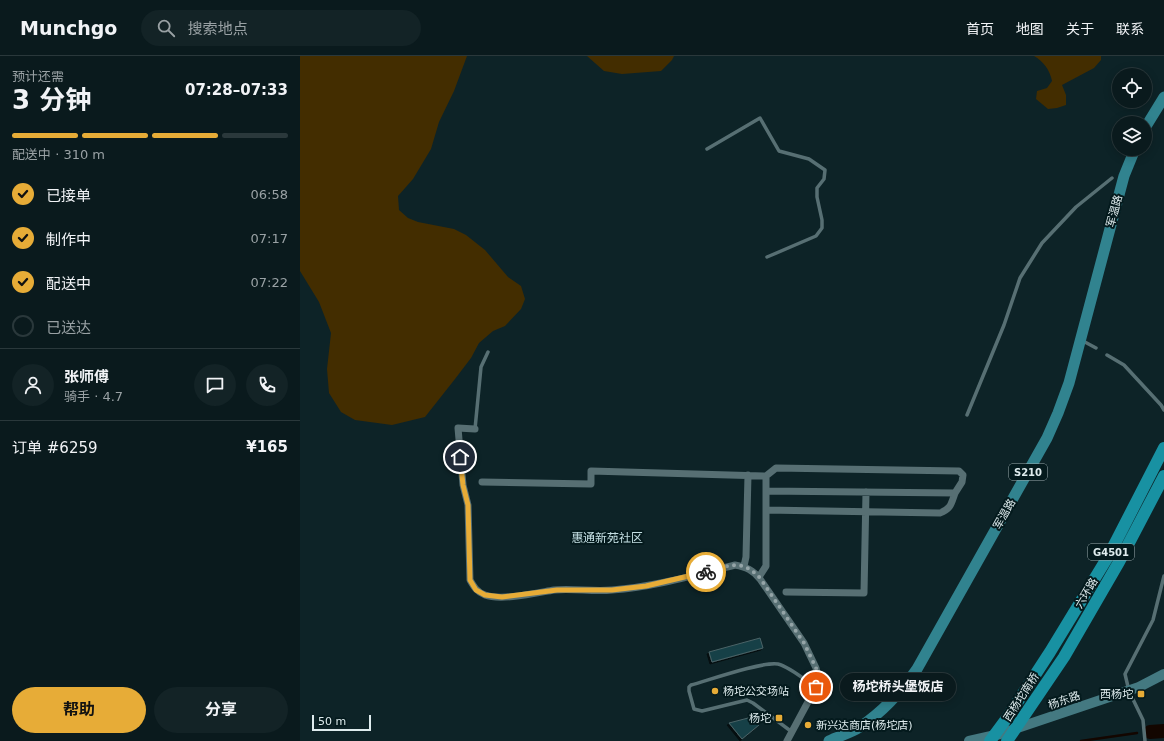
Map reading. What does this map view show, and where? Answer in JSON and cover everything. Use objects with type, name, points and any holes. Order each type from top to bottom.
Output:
[{"type":"highway","name":"六环路","points":[[1050,652],[1109,555],[1164,448]]},
{"type":"highway","name":"六环路","points":[[1064,657],[1119,562],[1164,476]]},
{"type":"highway","name":"西杨坨南桥","points":[[990,741],[1007,718],[1050,652]]},
{"type":"highway","name":"西杨坨南桥","points":[[1008,741],[1064,657]]},
{"type":"main road","points":[[1152,117],[1164,97]]},
{"type":"main road","name":"军温路","points":[[829,741],[859,727],[883,709],[901,692],[917,669],[1047,438],[1069,383],[1124,176],[1132,156]]},
{"type":"street","points":[[475,428],[458,428],[463,485],[468,505],[470,580],[476,590],[485,595],[502,597],[557,590],[612,590],[668,581],[735,565],[744,566],[754,571],[759,577],[804,643],[816,668],[818,678],[816,687],[787,741]]},
{"type":"street","points":[[482,482],[591,484],[591,471],[766,476],[776,468],[959,471],[963,475],[962,482],[955,493],[950,507],[947,511],[940,513],[766,510]]},
{"type":"street","points":[[744,566],[746,557],[748,475]]},
{"type":"street","points":[[759,577],[766,566],[766,476]]},
{"type":"street","points":[[766,491],[955,493]]},
{"type":"street","points":[[786,592],[864,593],[866,492]]},
{"type":"street","name":"杨东路","points":[[969,741],[1000,734],[1147,684],[1164,674]]},
{"type":"lane","points":[[707,149],[760,118],[779,151],[809,159],[825,170],[824,179],[817,188],[822,228],[816,236],[767,257]]},
{"type":"lane","points":[[967,415],[1004,325],[1020,278],[1042,243],[1076,207],[1112,178]]},
{"type":"lane","points":[[1080,340],[1096,348]]},
{"type":"lane","points":[[475,428],[481,367],[488,352]]},
{"type":"lane","points":[[1107,354],[1124,365],[1164,410]]},
{"type":"lane","points":[[1145,741],[1143,720],[1129,690],[1126,674],[1153,620],[1164,576]]},
{"type":"lane","points":[[792,732],[747,700],[702,712],[698,711],[694,709],[689,687],[691,685],[754,667],[778,664],[786,667],[816,687]]},
{"type":"shaded area","points":[[300,56],[467,56],[454,91],[439,122],[431,149],[413,179],[398,196],[399,210],[408,218],[418,222],[454,229],[466,235],[485,250],[508,277],[521,286],[525,299],[521,309],[505,326],[493,331],[479,343],[471,358],[425,417],[392,425],[355,420],[341,412],[329,393],[327,369],[331,333],[319,302],[300,271]]},
{"type":"shaded area","points":[[587,56],[674,56],[661,71],[622,74],[604,71]]},
{"type":"shaded area","points":[[1034,56],[1101,56],[1101,60],[1094,68],[1062,85],[1066,95],[1066,105],[1048,109],[1036,99],[1037,91],[1047,88],[1052,81],[1050,73],[1046,66]]},
{"type":"building","points":[[760,638],[763,648],[712,662],[709,652]]},
{"type":"building","points":[[752,717],[759,725],[742,739],[729,723]]},
{"type":"waterway","points":[[1150,732],[1164,731]]},
{"type":"waterway","points":[[1081,741],[1137,733]]},
{"type":"way so far","points":[[706,572],[735,565],[744,566],[754,571],[804,643],[816,668],[818,678],[816,687]]},
{"type":"place","name":"杨坨桥头堡饭店","points":[[816,687]]},
{"type":"place","name":"杨坨公交场站","points":[[715,691]]},
{"type":"place","name":"西杨坨","points":[[1141,694]]},
{"type":"place","name":"杨坨","points":[[779,718]]},
{"type":"place","name":"新兴达商店(杨坨店)","points":[[808,725]]},
{"type":"district","name":"惠通新苑社区","points":[[607,538]]},
{"type":"route","points":[[460,457],[463,485],[468,505],[470,580],[476,590],[485,595],[502,597],[557,590],[612,590],[646,586],[706,572]]}]
